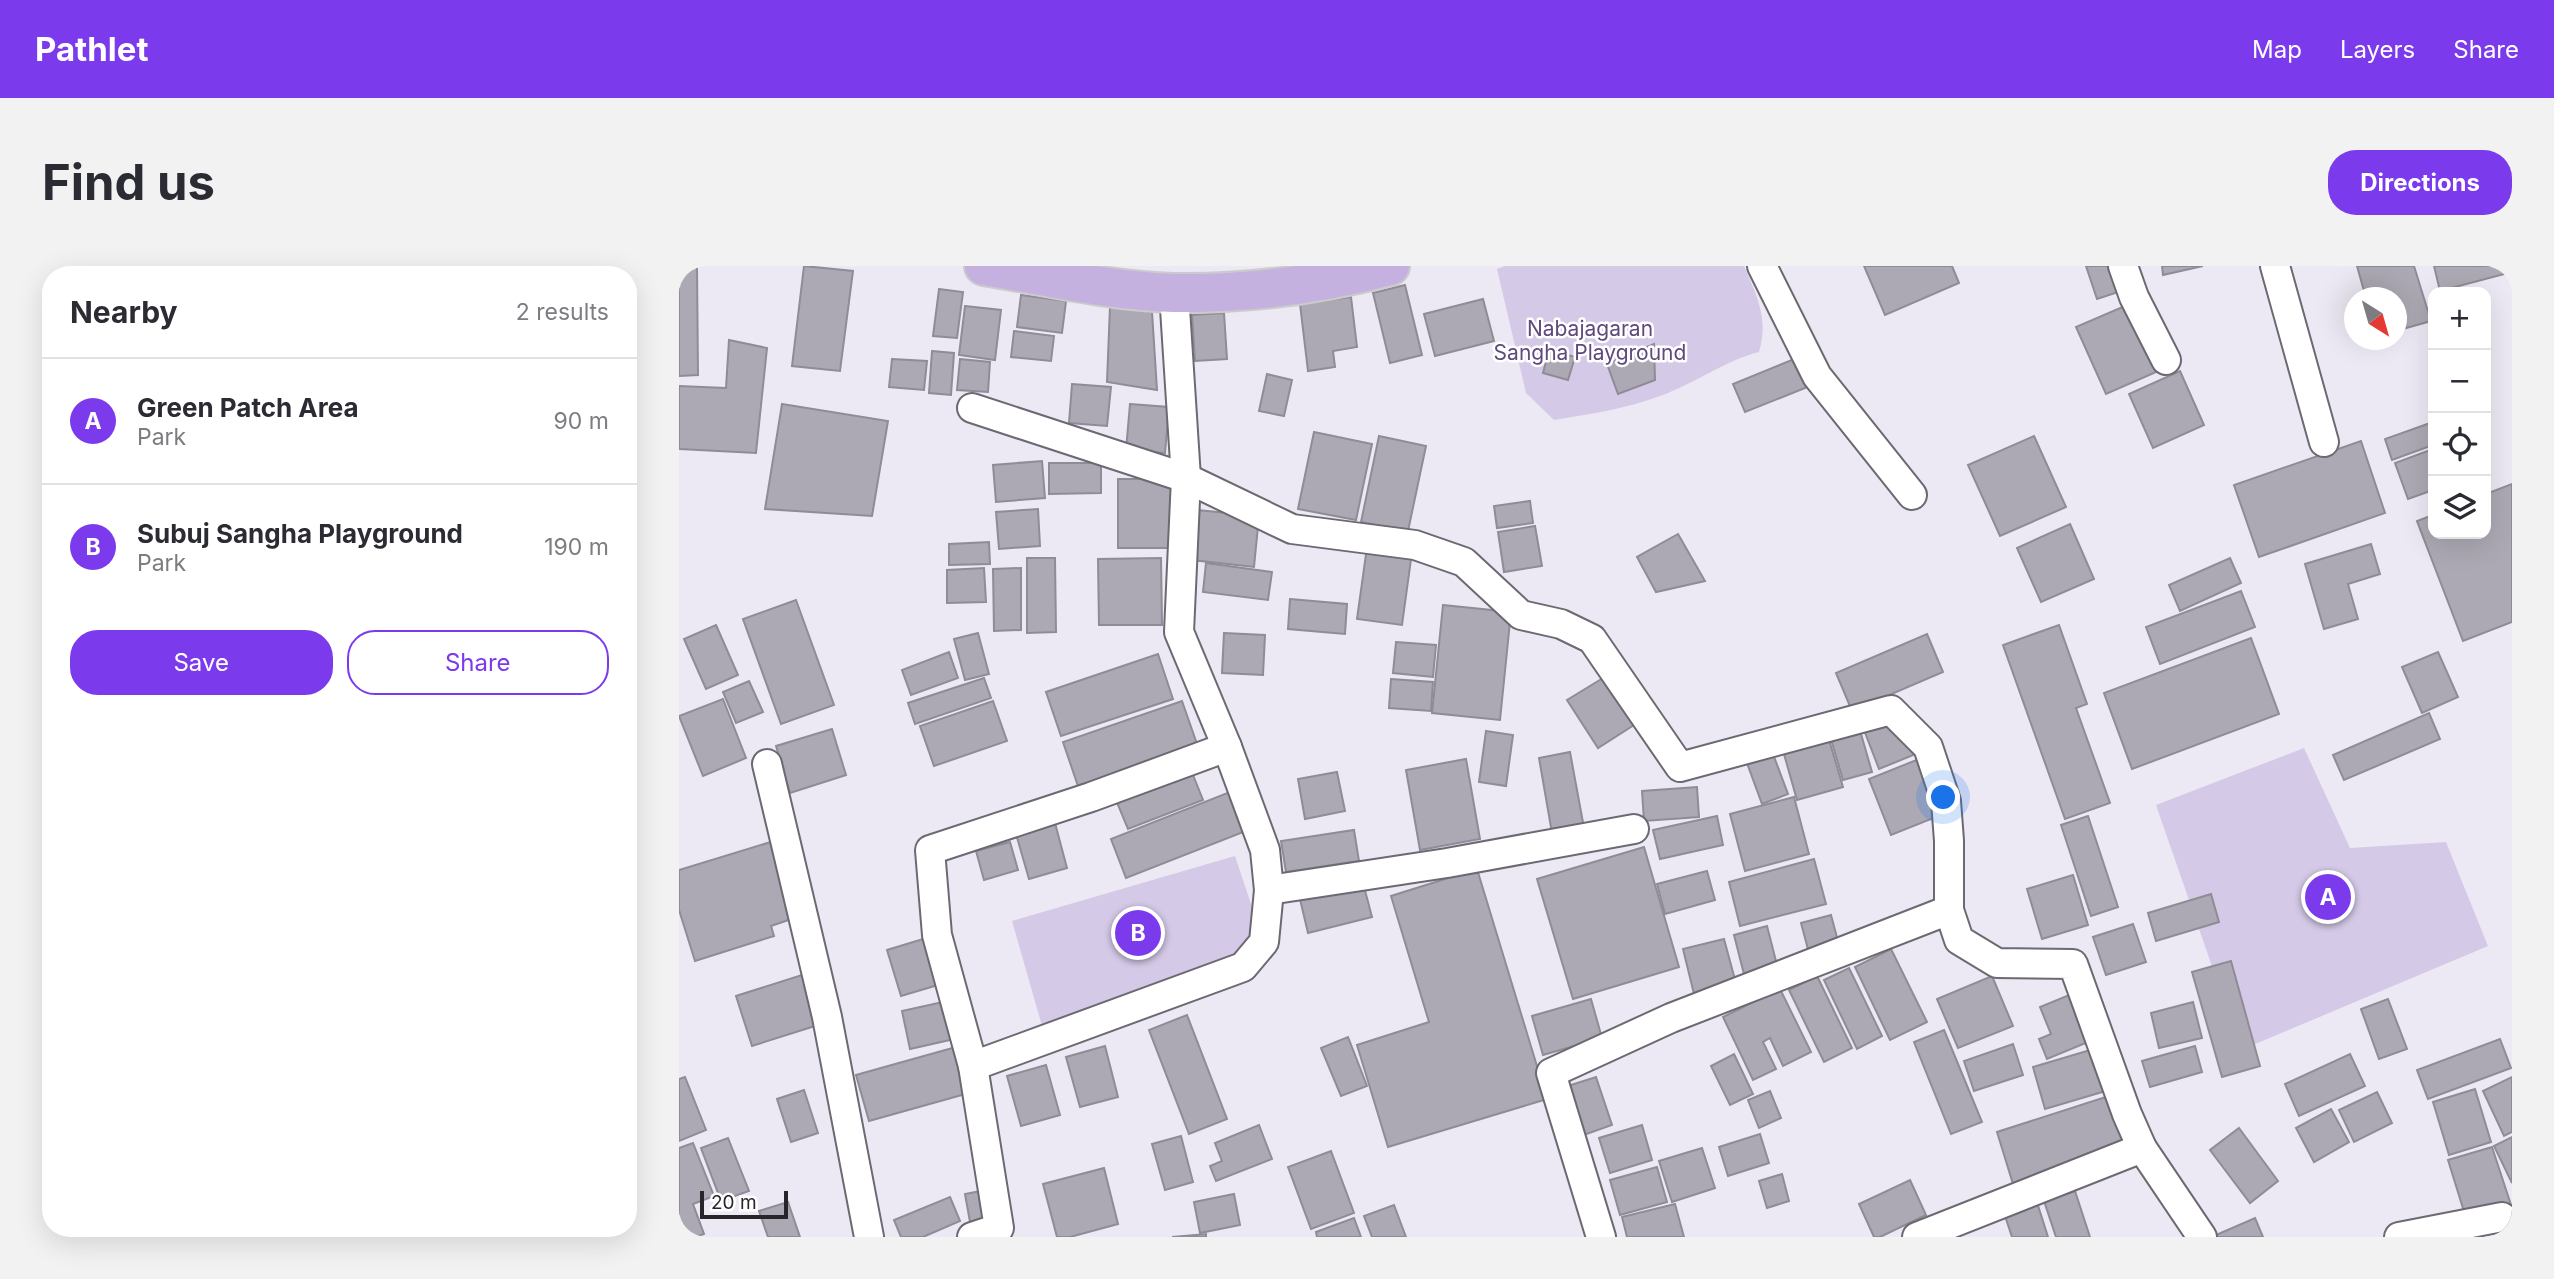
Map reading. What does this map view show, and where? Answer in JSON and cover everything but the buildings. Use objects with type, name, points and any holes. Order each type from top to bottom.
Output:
[{"type":"main road","points":[[983,266],[1114,288],[1174,293],[1273,277],[1359,274],[1389,266]]},
{"type":"street","points":[[1762,266],[1817,376],[1912,495]]},
{"type":"street","points":[[2123,266],[2134,297],[2166,360]]},
{"type":"street","points":[[2275,266],[2324,442]]},
{"type":"street","points":[[973,1066],[1243,967],[1263,942],[1269,890],[1265,850],[1227,747],[1179,632],[1186,478],[1174,293]]},
{"type":"street","points":[[972,408],[1186,478],[1292,529],[1415,545],[1464,562],[1521,615],[1560,624],[1592,639],[1680,767],[1891,710],[1929,747],[1946,801],[1949,841],[1948,910],[1959,940],[1997,963],[2073,964],[2127,1114],[2142,1148],[2202,1237]]},
{"type":"street","points":[[972,1237],[999,1228],[973,1066],[937,935],[930,850],[1091,797],[1227,747]]},
{"type":"street","points":[[767,764],[827,1017],[869,1237]]},
{"type":"street","points":[[1269,890],[1447,863],[1634,829]]},
{"type":"street","points":[[1601,1237],[1551,1073],[1671,1017],[1948,910]]},
{"type":"street","points":[[1917,1237],[2142,1148]]},
{"type":"street","points":[[2399,1237],[2508,1221]]},
{"type":"green space","name":"Nabajagaran Sangha Playground","points":[[1505,266],[1744,266],[1762,318],[1759,352],[1647,401],[1554,420],[1526,393],[1497,269]]},
{"type":"green space","points":[[2304,748],[2350,848],[2446,842],[2488,946],[2241,1050],[2156,805]]},
{"type":"green space","points":[[1235,856],[1265,946],[1044,1033],[1012,921]]},
{"type":"place","name":"Green Patch Area","points":[[2328,897]]},
{"type":"place","name":"Subuj Sangha Playground","points":[[1138,933]]}]
